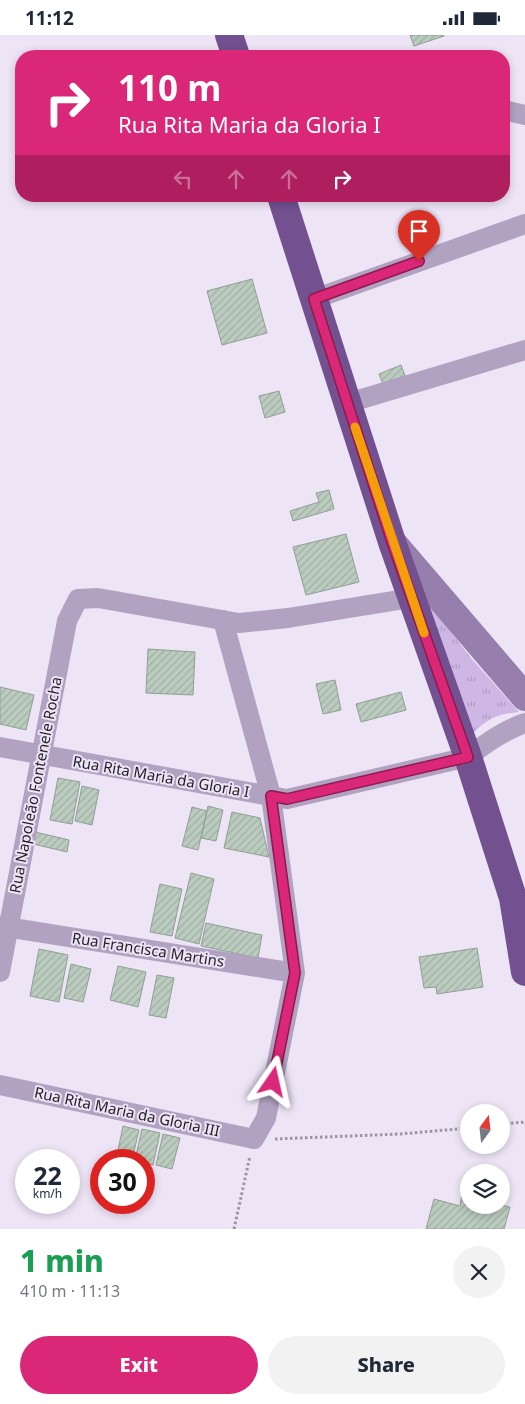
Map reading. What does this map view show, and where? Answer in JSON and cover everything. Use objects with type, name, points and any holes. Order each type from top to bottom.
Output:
[{"type":"highway","points":[[229,35],[234,50]]},
{"type":"highway","points":[[283,202],[392,542],[468,757],[513,898],[525,972]]},
{"type":"street","points":[[510,111],[525,115]]},
{"type":"street","points":[[314,299],[525,224]]},
{"type":"street","points":[[348,403],[525,350]]},
{"type":"street","points":[[392,542],[525,697]]},
{"type":"street","name":"Rua Napoleão Fontenele Rocha","points":[[0,972],[4,927],[42,755],[67,621],[78,599],[98,598],[223,620]]},
{"type":"street","points":[[254,1139],[266,1118],[295,973],[271,796],[223,620],[239,623],[288,618],[411,598]]},
{"type":"street","points":[[468,757],[494,737],[525,723]]},
{"type":"street","name":"Rua Rita Maria da Gloria I","points":[[0,747],[287,799],[468,757]]},
{"type":"street","name":"Rua Francisca Martins","points":[[4,927],[295,973]]},
{"type":"street","name":"Rua Rita Maria da Gloria III","points":[[0,1085],[254,1139]]},
{"type":"path","points":[[510,1123],[525,1122]]},
{"type":"path","points":[[234,1229],[254,1139],[400,1134],[460,1128]]},
{"type":"green space","points":[[428,602],[471,658],[519,712],[494,718],[473,733],[423,604]]},
{"type":"building","points":[[410,35],[444,35],[444,36],[414,46]]},
{"type":"building","points":[[252,279],[267,333],[222,345],[207,291]]},
{"type":"building","points":[[401,365],[406,378],[384,387],[379,374]]},
{"type":"building","points":[[279,391],[285,412],[265,418],[259,396]]},
{"type":"building","points":[[329,490],[334,509],[293,521],[290,511],[319,502],[316,493]]},
{"type":"building","points":[[346,534],[359,582],[306,595],[293,547]]},
{"type":"building","points":[[148,649],[195,652],[193,695],[146,693]]},
{"type":"building","points":[[335,680],[341,710],[323,714],[316,684]]},
{"type":"building","points":[[0,687],[34,695],[26,730],[0,724]]},
{"type":"building","points":[[401,692],[406,710],[361,722],[356,704]]},
{"type":"building","points":[[58,778],[80,782],[72,824],[50,820]]},
{"type":"building","points":[[82,786],[99,790],[92,825],[75,821]]},
{"type":"building","points":[[208,806],[223,810],[216,841],[201,838]]},
{"type":"building","points":[[192,807],[207,811],[198,850],[182,846]]},
{"type":"building","points":[[232,812],[260,818],[269,857],[224,848]]},
{"type":"building","points":[[31,831],[69,840],[67,852],[29,843]]},
{"type":"building","points":[[191,873],[214,879],[199,944],[175,938]]},
{"type":"building","points":[[160,884],[182,889],[172,936],[150,932]]},
{"type":"building","points":[[206,923],[262,935],[258,958],[201,946]]},
{"type":"building","points":[[477,948],[483,987],[437,994],[436,987],[424,988],[419,957]]},
{"type":"building","points":[[39,949],[68,955],[59,1002],[30,996]]},
{"type":"building","points":[[71,964],[91,969],[83,1002],[64,998]]},
{"type":"building","points":[[118,966],[146,972],[138,1007],[110,1000]]},
{"type":"building","points":[[157,975],[174,978],[166,1018],[149,1015]]},
{"type":"building","points":[[123,1126],[139,1130],[135,1149],[118,1149]]},
{"type":"building","points":[[142,1129],[160,1133],[155,1156],[155,1149],[137,1149]]},
{"type":"building","points":[[163,1134],[180,1138],[172,1169],[156,1165]]},
{"type":"building","points":[[434,1199],[460,1206],[460,1214],[508,1214],[504,1229],[426,1229]]},
{"type":"slow traffic","points":[[355,427],[424,633]]},
{"type":"route","points":[[273,1082],[295,973],[271,796],[287,799],[468,757],[392,542],[314,299],[419,261]]}]
